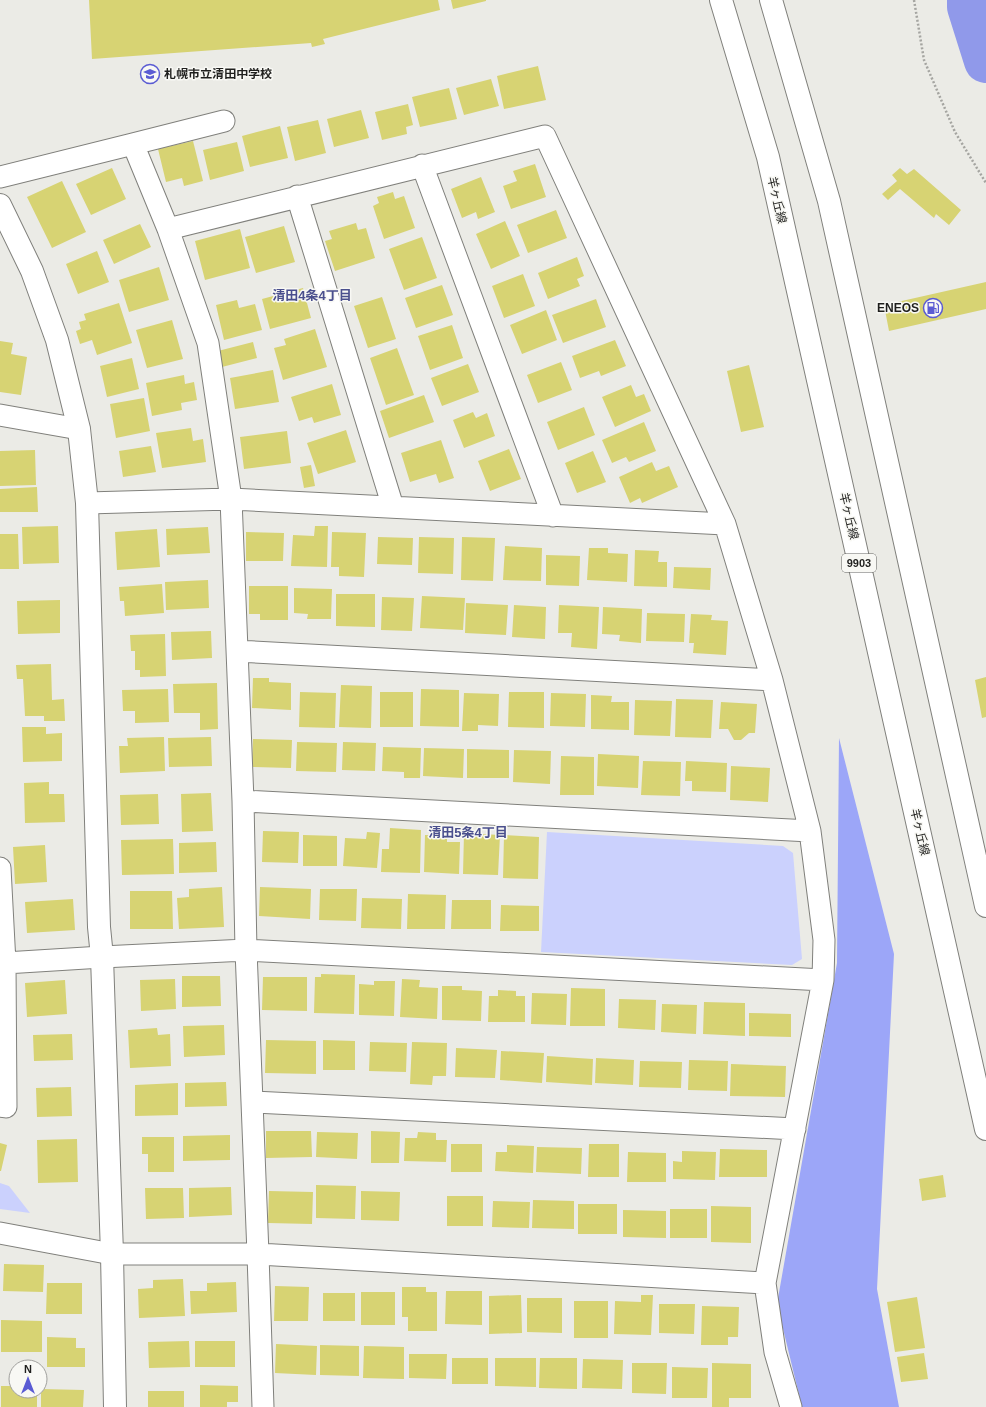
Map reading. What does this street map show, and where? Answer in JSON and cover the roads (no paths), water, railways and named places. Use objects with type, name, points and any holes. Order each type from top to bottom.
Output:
[{"type":"main road","name":"羊ヶ丘線","points":[[721,0],[768,157],[986,1129]]},
{"type":"main road","points":[[771,0],[829,201],[986,906]]},
{"type":"main road","points":[[0,205],[32,271],[57,340],[79,429],[87,503],[98,896],[102,957],[112,1254],[115,1407]]},
{"type":"street","points":[[0,177],[224,121]]},
{"type":"street","points":[[168,229],[422,165],[545,136],[725,524],[772,680],[810,831],[824,940],[823,980],[765,1282],[775,1352],[791,1407]]},
{"type":"street","points":[[133,144],[168,229],[208,343],[231,499],[243,801],[246,950],[253,1102],[263,1407]]},
{"type":"street","points":[[422,165],[553,516]]},
{"type":"street","points":[[297,196],[394,507]]},
{"type":"street","points":[[0,415],[79,429]]},
{"type":"street","points":[[87,503],[231,499],[725,524]]},
{"type":"street","points":[[237,651],[772,680]]},
{"type":"street","points":[[243,801],[810,831]]},
{"type":"street","points":[[0,868],[6,1107],[0,1106]]},
{"type":"street","points":[[2,963],[246,950],[823,980]]},
{"type":"street","points":[[253,1102],[795,1129]]},
{"type":"street","points":[[0,1233],[112,1254],[258,1254],[765,1282]]},
{"type":"waterway","points":[[969,0],[969,7],[986,61]]},
{"type":"place","name":"札幌市立清田中学校","points":[[150,74]]},
{"type":"place","name":"ENEOS","points":[[933,308]]},
{"type":"district","name":"清田4条4丁目","points":[[312,295]]},
{"type":"district","name":"清田5条4丁目","points":[[468,832]]}]
